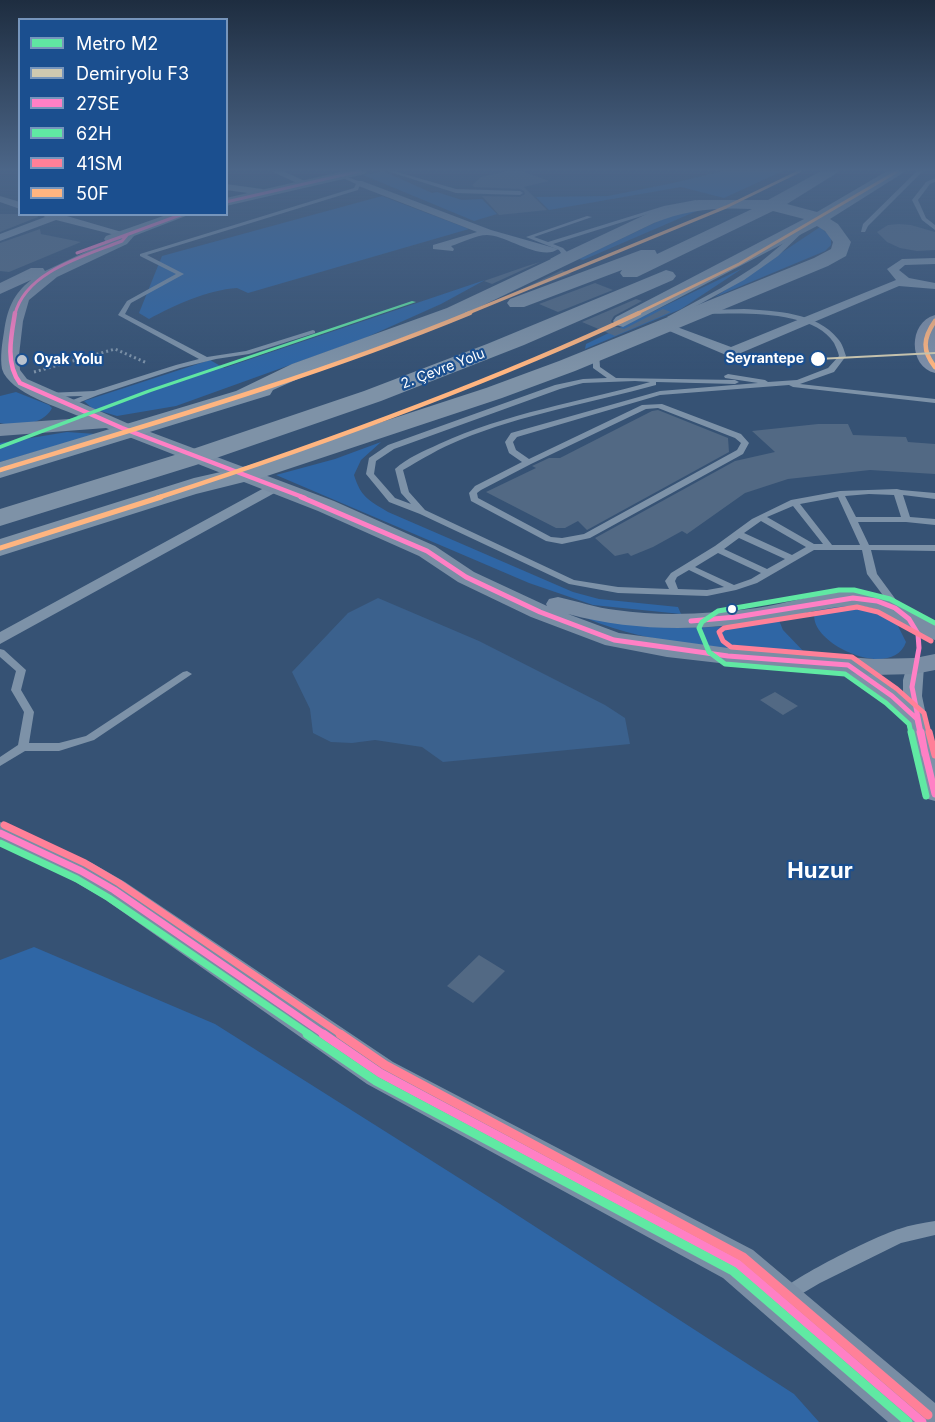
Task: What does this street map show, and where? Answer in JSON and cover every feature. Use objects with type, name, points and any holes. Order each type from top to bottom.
[{"type":"highway","points":[[406,335],[615,237]]},
{"type":"highway","points":[[0,470],[243,396],[406,335],[650,237]]},
{"type":"highway","points":[[406,335],[535,297],[689,237]]},
{"type":"highway","name":"2. Çevre Yolu","points":[[92,468],[248,418],[462,342],[614,280],[733,237]]},
{"type":"highway","name":"2. Çevre Yolu","points":[[0,518],[249,439],[422,377],[579,315],[681,270],[742,237]]},
{"type":"highway","points":[[328,438],[481,375],[598,321],[721,259],[749,237]]},
{"type":"highway","points":[[0,548],[183,489],[458,392],[573,344],[737,264],[785,237]]},
{"type":"highway","points":[[183,489],[264,469],[531,380],[821,262],[833,256],[841,248],[842,242],[839,237]]},
{"type":"main road","points":[[934,323],[925,332],[924,349],[928,360],[935,367]]},
{"type":"street","points":[[0,290],[57,262],[119,237]]},
{"type":"street","points":[[125,237],[122,241],[48,276],[22,296],[14,327],[9,362],[14,377],[28,389],[122,428],[326,506],[542,600],[615,618],[651,621],[720,620],[850,598],[870,600],[904,613],[935,633]]},
{"type":"street","points":[[449,249],[437,247],[469,237]]},
{"type":"street","points":[[505,237],[543,249],[551,246]]},
{"type":"street","points":[[909,282],[894,273],[893,269],[896,265],[912,260],[935,261]]},
{"type":"street","points":[[673,330],[731,352],[897,283],[909,282],[935,286]]},
{"type":"street","points":[[0,290],[14,291],[22,296]]},
{"type":"street","points":[[0,430],[28,430],[58,417],[68,405]]},
{"type":"street","points":[[0,436],[64,423],[100,424],[122,428]]},
{"type":"street","points":[[0,639],[275,487]]},
{"type":"street","points":[[427,551],[466,577],[540,612],[614,640],[728,656],[848,665],[925,664]]},
{"type":"street","points":[[904,613],[918,634],[925,664]]},
{"type":"street","points":[[720,620],[708,629],[716,647],[728,656]]},
{"type":"street","points":[[925,664],[912,677],[917,719],[935,794]]},
{"type":"street","points":[[848,665],[892,696],[917,719]]},
{"type":"street","points":[[0,833],[81,871],[114,890],[381,1073],[738,1264],[922,1422]]},
{"type":"lane","points":[[199,237],[142,255],[181,274],[129,302],[121,315],[205,359]]},
{"type":"lane","points":[[406,335],[444,310],[565,253],[529,237]]},
{"type":"lane","points":[[551,246],[578,237]]},
{"type":"lane","points":[[658,406],[645,407],[618,418],[528,462],[478,488],[472,497],[549,538],[562,541],[587,536],[740,452],[746,443],[738,436],[658,406],[597,368],[596,352],[695,305],[736,281],[795,237]]},
{"type":"lane","points":[[528,462],[512,451],[509,442],[514,435],[660,393],[798,382],[822,375],[838,364],[843,356],[841,345],[834,335],[813,324],[772,313],[699,312]]},
{"type":"lane","points":[[68,405],[95,393],[205,359],[247,353],[313,332]]},
{"type":"lane","points":[[423,512],[405,493],[399,469],[438,445],[474,431],[671,377],[717,375],[935,401]]},
{"type":"lane","points":[[798,382],[606,379],[558,387],[391,447],[372,460],[369,474],[392,500],[423,512],[572,582],[618,590],[707,593],[733,588],[768,573],[812,547]]},
{"type":"lane","points":[[44,395],[95,393]]},
{"type":"lane","points":[[675,593],[670,581],[674,575],[717,549],[761,517],[794,502],[840,493],[897,491],[935,496]]},
{"type":"lane","points":[[897,491],[906,519]]},
{"type":"lane","points":[[840,493],[866,549],[872,574],[904,613]]},
{"type":"lane","points":[[794,502],[830,548]]},
{"type":"lane","points":[[761,517],[812,547],[935,548]]},
{"type":"lane","points":[[853,520],[906,519],[935,522]]},
{"type":"lane","points":[[738,534],[791,558]]},
{"type":"lane","points":[[717,549],[768,573]]},
{"type":"lane","points":[[688,567],[733,588]]},
{"type":"lane","points":[[0,652],[21,670],[16,690],[29,712],[23,747]]},
{"type":"lane","points":[[0,762],[23,747],[59,747],[90,738],[187,674]]},
{"type":"lane","points":[[779,1300],[814,1278],[899,1236],[935,1228]]},
{"type":"path","points":[[14,377],[115,349],[147,363]]},
{"type":"shaded area","points":[[230,237],[440,237],[248,293],[237,288],[203,295],[149,319],[139,313],[162,256]]},
{"type":"shaded area","points":[[624,237],[636,237],[583,260],[579,259]]},
{"type":"shaded area","points":[[804,237],[831,237],[831,245],[825,251],[715,297]]},
{"type":"shaded area","points":[[743,268],[681,309],[585,349],[586,344]]},
{"type":"shaded area","points":[[485,280],[441,304],[365,338],[176,406],[117,416],[93,409],[84,401],[210,360],[224,368]]},
{"type":"shaded area","points":[[16,392],[52,408],[48,414],[36,421],[14,425],[0,423],[0,396]]},
{"type":"shaded area","points":[[67,432],[96,434],[0,462],[0,443]]},
{"type":"shaded area","points":[[381,442],[361,460],[354,475],[359,488],[366,497],[388,512],[573,592],[599,599],[678,607],[681,614],[593,605],[529,583],[276,475],[335,459]]},
{"type":"shaded area","points":[[378,598],[479,641],[605,705],[625,718],[630,744],[443,762],[422,747],[375,740],[352,743],[331,742],[313,733],[310,709],[292,672],[348,613]]},
{"type":"shaded area","points":[[858,599],[894,618],[906,642],[897,654],[883,659],[866,658],[833,643],[820,632],[815,619],[817,607]]},
{"type":"shaded area","points":[[586,618],[659,626],[706,627],[753,623],[778,618],[783,630],[807,655],[667,641],[612,628]]},
{"type":"shaded area","points":[[34,947],[215,1024],[497,1202],[794,1394],[819,1422],[0,1422],[0,960]]},
{"type":"building","points":[[16,237],[58,237],[81,242],[9,272],[0,271],[0,243]]},
{"type":"building","points":[[882,237],[935,237],[935,250],[917,251],[900,248]]},
{"type":"building","points":[[540,262],[492,284],[484,281],[527,266]]},
{"type":"building","points":[[562,270],[571,274],[514,293]]},
{"type":"building","points":[[595,283],[613,290],[558,312],[539,304]]},
{"type":"building","points":[[636,299],[642,301],[614,316],[611,321],[614,326],[624,329],[663,309],[671,312],[615,336],[582,322]]},
{"type":"building","points":[[658,410],[728,438],[729,452],[587,530],[578,521],[565,528],[556,528],[486,492],[536,468],[532,466],[549,458],[560,458]]},
{"type":"building","points":[[818,424],[848,424],[853,435],[906,437],[908,442],[935,444],[935,474],[870,470],[788,479],[745,493],[687,534],[682,531],[631,556],[628,553],[615,556],[595,538],[735,461],[775,452],[752,431]]},
{"type":"building","points":[[775,692],[798,706],[783,715],[760,700]]},
{"type":"building","points":[[479,955],[505,971],[473,1003],[447,986]]},
{"type":"metro line","name":"M2","points":[[0,447],[149,391],[414,302]]},
{"type":"rail line","name":"F3","points":[[818,359],[935,353]]},
{"type":"transit line","name":"27SE","points":[[77,253],[120,237]]},
{"type":"transit line","name":"27SE","points":[[125,237],[122,241],[53,271],[29,288],[21,298],[14,318],[10,357],[11,368],[20,383],[122,428],[326,506],[427,551],[466,577],[540,612],[614,640],[728,656],[848,665],[892,696],[917,719],[935,794]]},
{"type":"transit line","name":"50F","points":[[0,470],[243,396],[402,341],[653,237]]},
{"type":"transit line","name":"50F","points":[[0,548],[261,463],[433,401],[601,331],[712,278],[786,237]]},
{"type":"transit line","name":"50F","points":[[935,321],[925,344],[927,355],[935,367]]},
{"type":"transit line","name":"62H","points":[[926,796],[909,724],[886,703],[845,674],[725,664],[709,652],[699,628],[702,622],[718,611],[839,590],[854,590],[879,595],[935,623]]},
{"type":"transit line","name":"27SE","points":[[691,621],[736,617],[853,598],[877,601],[895,608],[909,619],[918,634],[919,648],[912,687],[925,754]]},
{"type":"transit line","name":"41SM","points":[[931,641],[878,612],[857,607],[724,628],[719,632],[723,641],[731,647],[852,657],[897,689],[924,713],[935,755]]},
{"type":"transit line","name":"41SM","points":[[4,825],[85,863],[119,883],[385,1065],[743,1257],[928,1415]]},
{"type":"transit line","name":"27SE","points":[[0,833],[81,871],[114,890],[380,1073],[738,1264],[922,1422]]},
{"type":"transit line","name":"62H","points":[[0,843],[77,879],[109,898],[376,1081],[733,1271],[908,1422]]},
{"type":"place","name":"Seyrantepe","points":[[818,359]]},
{"type":"place","name":"Oyak Yolu","points":[[22,360]]},
{"type":"district","name":"Huzur","points":[[820,871]]}]
